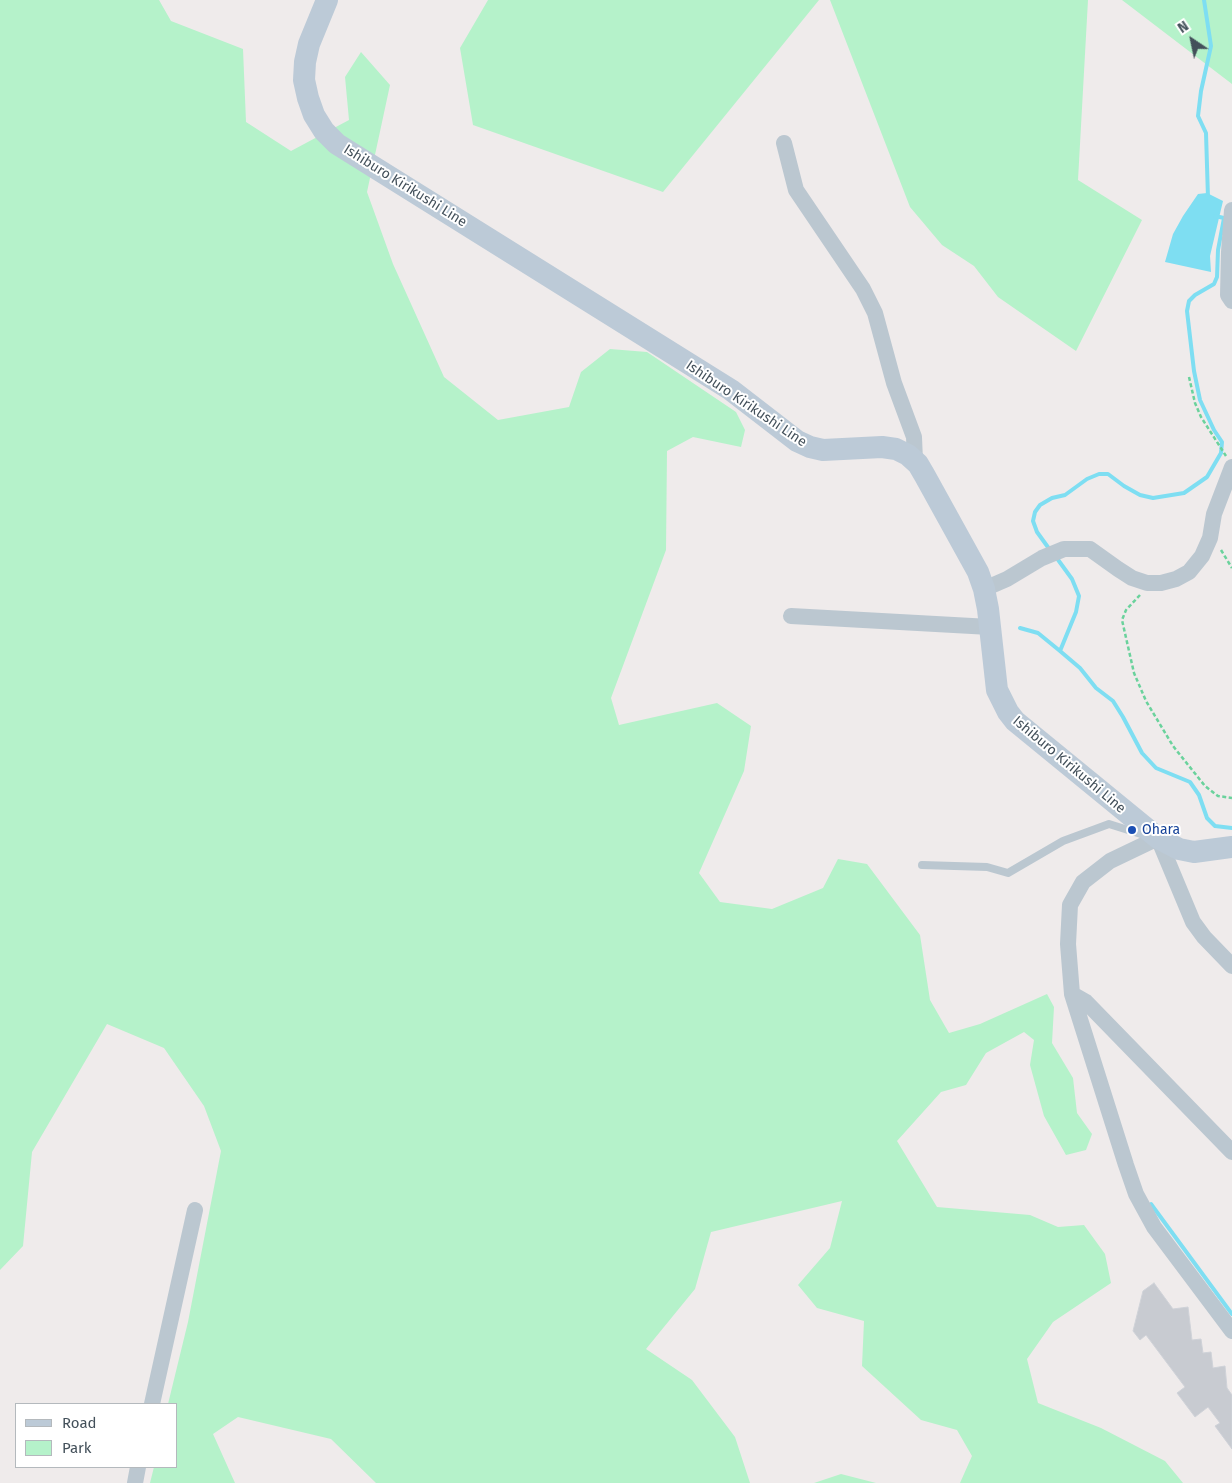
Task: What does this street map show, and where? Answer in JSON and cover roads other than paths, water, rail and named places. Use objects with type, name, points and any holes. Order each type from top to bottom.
[{"type":"main road","name":"Ishiburo Kirikushi Line","points":[[327,0],[309,44],[304,80],[314,115],[337,144],[731,390],[797,441],[823,450],[882,447],[896,449],[908,455],[915,461],[925,476],[972,560],[984,588],[997,690],[1008,712],[1015,721],[1158,838],[1179,849],[1194,852],[1232,847]]},
{"type":"street","points":[[784,143],[796,190],[863,289],[875,313],[894,383],[914,437],[915,461]]},
{"type":"street","points":[[1232,210],[1228,295],[1232,301]]},
{"type":"street","points":[[984,588],[1007,579],[1042,558],[1064,549],[1082,548],[1090,549],[1132,578],[1147,583],[1161,583],[1176,579],[1189,572],[1202,556],[1210,538],[1214,514],[1229,463]]},
{"type":"street","points":[[791,616],[990,627]]},
{"type":"street","points":[[1232,966],[1204,937],[1193,922],[1158,838],[1110,861],[1083,882],[1070,905],[1068,944],[1072,994],[1136,1194],[1154,1228],[1232,1330]]},
{"type":"street","points":[[1072,994],[1086,1002],[1232,1152]]},
{"type":"street","points":[[152,1403],[195,1210]]},
{"type":"street","points":[[135,1483],[138,1468]]},
{"type":"lane","points":[[922,866],[987,867],[1008,873],[1063,841],[1109,824],[1136,834],[1158,838]]},
{"type":"water","points":[[1207,193],[1223,201],[1210,256],[1211,272],[1165,262],[1173,234],[1183,216],[1198,194]]},
{"type":"waterway","points":[[1204,0],[1211,46],[1201,91],[1198,116],[1206,133],[1208,198]]},
{"type":"waterway","points":[[1050,550],[1037,532],[1033,521],[1035,512],[1040,505],[1052,498],[1065,495],[1087,479],[1099,474],[1108,474],[1140,495],[1153,498],[1184,493],[1207,477],[1221,453],[1222,442],[1214,430],[1200,400],[1194,371],[1187,311],[1189,301],[1195,295],[1214,284],[1217,277],[1218,250],[1224,218],[1215,216]]},
{"type":"waterway","points":[[1056,557],[1072,579],[1079,596],[1076,612],[1060,651],[1080,668],[1096,688],[1113,701],[1142,753],[1156,768],[1190,782],[1199,795],[1207,818],[1215,826],[1232,828]]},
{"type":"waterway","points":[[1020,628],[1038,633],[1060,651]]},
{"type":"waterway","points":[[1151,1204],[1232,1314]]},
{"type":"place","name":"Ohara","points":[[1132,830]]}]
